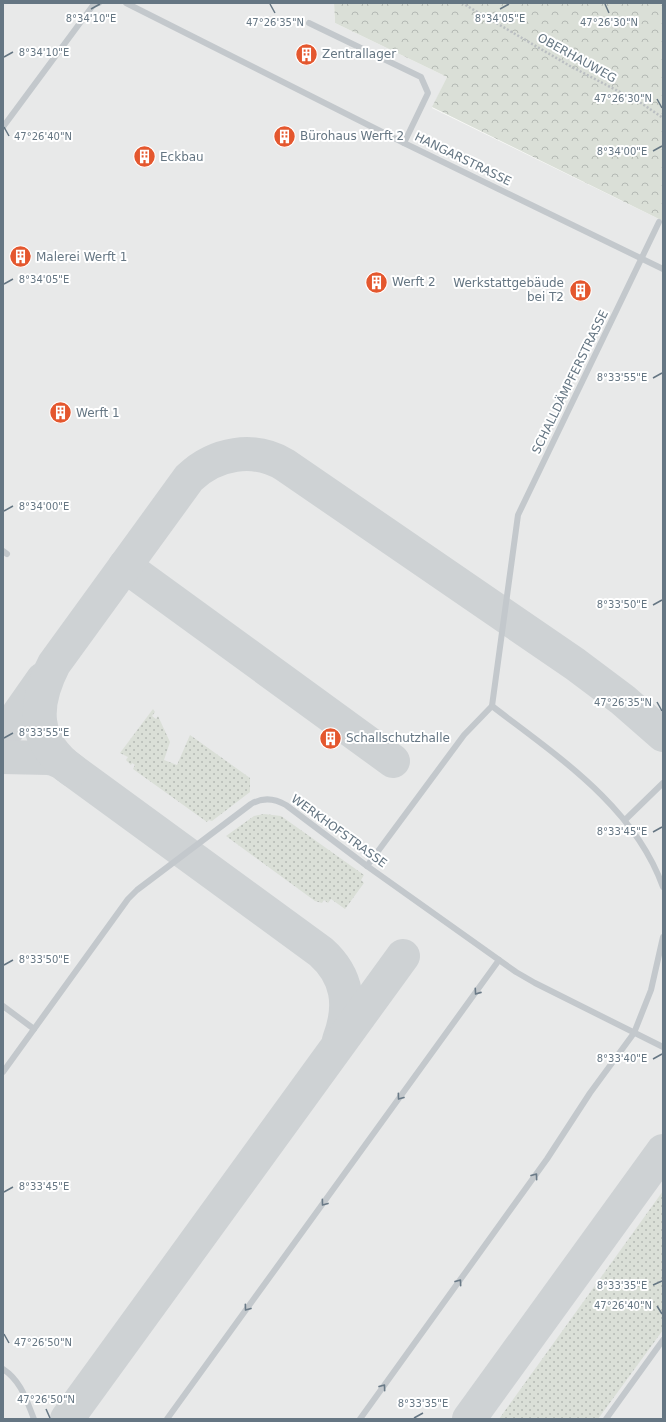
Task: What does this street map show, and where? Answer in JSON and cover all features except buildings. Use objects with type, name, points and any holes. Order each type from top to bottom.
[{"type":"lane","points":[[3,127],[94,4],[99,3]]},
{"type":"lane","name":"HANGARSTRASSE","points":[[126,3],[404,143],[663,269]]},
{"type":"lane","points":[[309,23],[421,77],[428,93],[404,143]]},
{"type":"lane","name":"SCHALLDÄMPFERSTRASSE","points":[[492,706],[518,515],[659,222]]},
{"type":"lane","points":[[367,866],[464,735],[492,706],[571,767],[612,806],[625,820],[650,857],[663,886]]},
{"type":"lane","points":[[625,820],[663,782]]},
{"type":"lane","name":"WERKHOFSTRASSE","points":[[3,1072],[128,899],[251,804],[265,799],[272,799],[286,805],[367,866],[499,960],[535,983],[663,1046]]},
{"type":"lane","points":[[360,1419],[548,1159],[590,1093],[634,1033],[651,990],[663,937]]},
{"type":"lane","points":[[167,1419],[499,960]]},
{"type":"lane","points":[[3,1006],[34,1029]]},
{"type":"lane","points":[[606,1419],[663,1340]]},
{"type":"lane","points":[[3,1369],[14,1377],[19,1384],[34,1419]]},
{"type":"path","name":"OBERHAUWEG","points":[[462,3],[570,66],[641,103],[663,118]]},
{"type":"shaded area","points":[[3,3],[334,3],[335,23],[447,77],[432,108],[663,221],[663,1419],[3,1419]]},
{"type":"green space","points":[[334,3],[663,3],[663,221],[432,107],[447,77],[335,23]]},
{"type":"green space","points":[[153,709],[155,712],[152,716],[156,719],[158,716],[170,742],[164,760],[177,765],[190,735],[250,778],[250,792],[212,821],[209,820],[207,822],[133,769],[135,765],[132,763],[131,765],[126,760],[128,757],[120,753]]},
{"type":"green space","points":[[264,814],[281,816],[364,875],[361,880],[364,883],[345,909],[331,899],[328,903],[324,900],[322,903],[315,901],[226,836],[254,816]]},
{"type":"green space","points":[[663,1191],[663,1330],[598,1419],[499,1419]]},
{"type":"taxiway","points":[[72,770],[59,759],[49,747],[43,735],[40,722],[42,694],[54,664],[189,478],[199,469],[223,458],[248,454],[273,459],[285,465],[575,664],[623,700],[663,735]]},
{"type":"taxiway","points":[[125,566],[393,761]]},
{"type":"taxiway","points":[[3,736],[43,679]]},
{"type":"taxiway","points":[[3,757],[49,758],[61,762],[321,952],[337,971],[345,992],[345,1015],[339,1040]]},
{"type":"taxiway","points":[[67,1419],[403,956]]},
{"type":"taxiway","points":[[469,1419],[663,1151]]},
{"type":"place","name":"Zentrallager","points":[[307,54]]},
{"type":"place","name":"Bürohaus Werft 2","points":[[284,136]]},
{"type":"place","name":"Eckbau","points":[[144,157]]},
{"type":"place","name":"Malerei Werft 1","points":[[21,257]]},
{"type":"place","name":"Werft 2","points":[[377,282]]},
{"type":"place","name":"Werkstattgebäude bei T2","points":[[580,290]]},
{"type":"place","name":"Werft 1","points":[[60,413]]},
{"type":"place","name":"Schallschutzhalle","points":[[331,738]]}]
